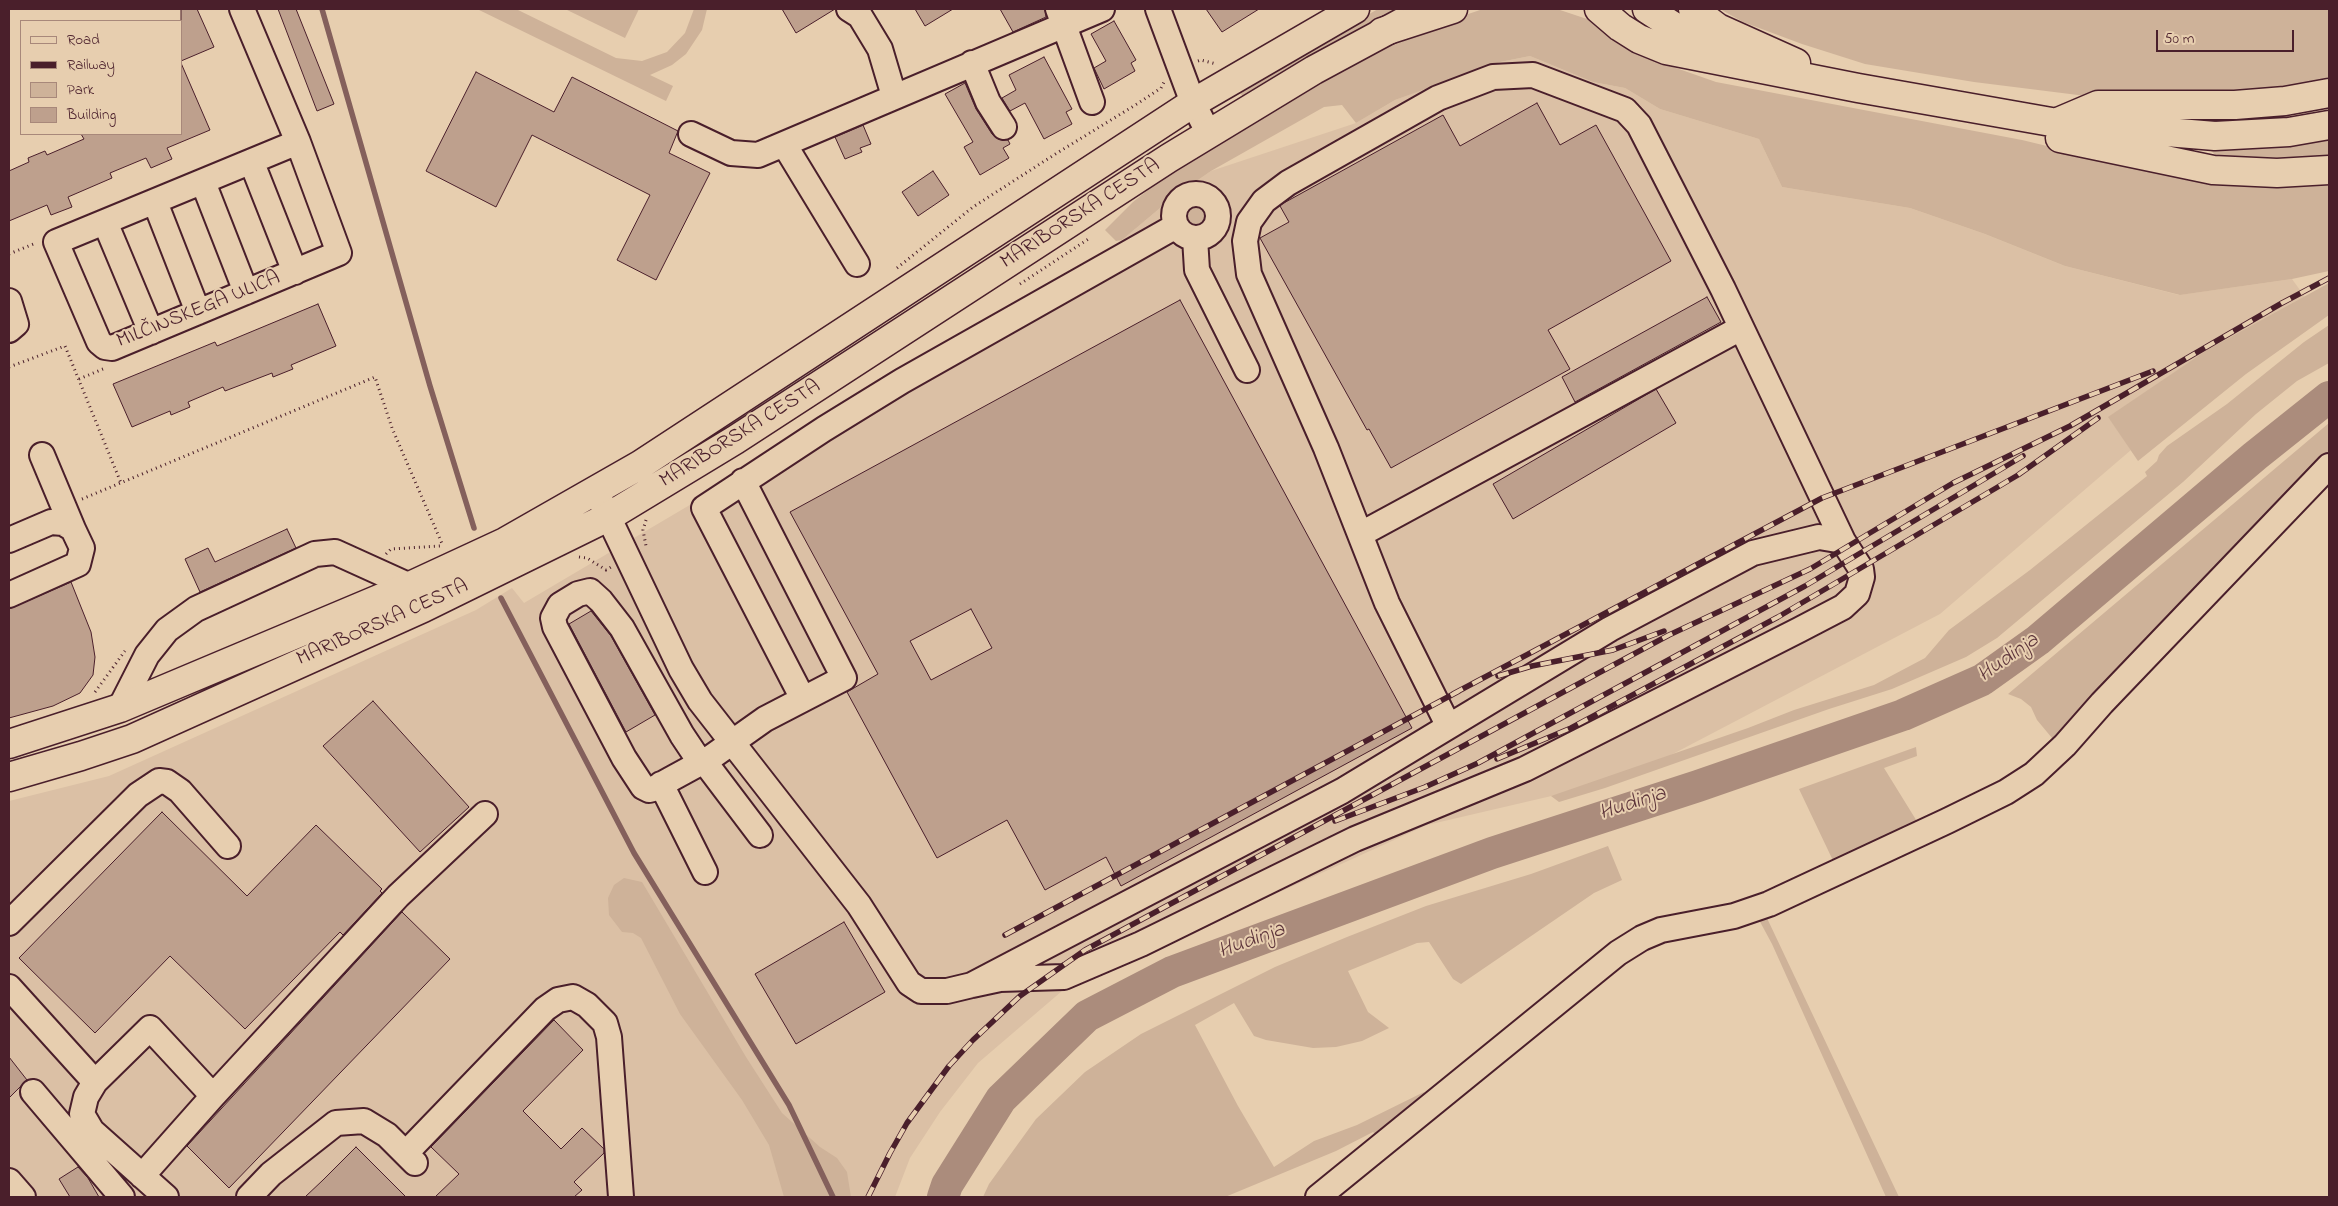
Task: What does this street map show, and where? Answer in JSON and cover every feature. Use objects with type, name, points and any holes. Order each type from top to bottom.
[{"type":"main road","name":"MARIBORSKA CESTA","points":[[9,744],[120,708],[410,586],[505,542],[596,491],[1194,103],[1355,9]]},
{"type":"main road","name":"MARIBORSKA CESTA","points":[[9,777],[132,738],[423,608],[608,517],[734,440],[1209,134],[1314,70],[1382,32],[1429,9]]},
{"type":"main road","points":[[1382,32],[1453,9]]},
{"type":"main road","points":[[1578,9],[1620,27]]},
{"type":"main road","points":[[1599,9],[1620,27],[1639,39],[1666,50],[1858,88],[2057,123],[2215,136],[2289,132],[2329,125]]},
{"type":"main road","points":[[1647,9],[1730,63]]},
{"type":"main road","points":[[1693,9],[1718,28],[1760,49],[1858,88]]},
{"type":"main road","points":[[2057,123],[2098,105],[2235,106],[2285,101],[2329,93]]},
{"type":"main road","points":[[2022,117],[2050,136],[2214,170],[2277,173],[2329,170]]},
{"type":"street","name":"MILČINSKEGA ULICA","points":[[56,242],[99,342],[104,347],[112,348],[339,253],[298,142],[242,9]]},
{"type":"street","points":[[849,9],[860,16],[880,49],[894,96]]},
{"type":"street","points":[[691,134],[731,153],[758,155],[972,63],[1062,17],[1102,9]]},
{"type":"street","points":[[1158,9],[1194,103],[1209,134]]},
{"type":"street","points":[[1062,17],[1092,102]]},
{"type":"street","points":[[972,63],[988,102],[1004,127]]},
{"type":"street","points":[[596,491],[681,669],[700,701],[859,905],[909,983],[921,991],[947,991],[1000,979],[1064,977],[1150,939],[1355,840],[1525,769],[1613,726],[1843,607],[1857,594],[1862,577],[1861,569],[1843,540],[1741,328],[1639,126],[1625,110],[1533,75],[1493,77],[1438,98],[1280,189],[1264,201],[1249,222],[1244,241],[1249,274],[1326,448],[1387,603],[1448,725]]},
{"type":"street","points":[[56,242],[252,163],[298,142]]},
{"type":"street","points":[[784,144],[857,264]]},
{"type":"street","points":[[252,163],[295,272]]},
{"type":"street","points":[[203,182],[246,292]]},
{"type":"street","points":[[155,202],[198,312]]},
{"type":"street","points":[[105,222],[151,332]]},
{"type":"street","points":[[803,699],[704,508],[824,429],[964,344],[1186,232],[1196,270],[1247,370]]},
{"type":"street","points":[[9,301],[16,324],[9,330]]},
{"type":"street","points":[[1361,534],[1741,328]]},
{"type":"street","points":[[9,595],[78,564],[82,548],[42,455]]},
{"type":"street","points":[[1318,1197],[1618,953],[1642,938],[1661,930],[1734,916],[1769,904],[1956,817],[2006,792],[2034,774],[2065,745],[2102,703],[2329,466]]},
{"type":"street","points":[[743,481],[844,678],[766,719],[704,761],[649,790],[643,788],[624,758],[555,627],[553,618],[560,605],[569,598],[590,591],[601,601],[622,628],[682,735],[696,756],[704,761],[760,836]]},
{"type":"street","points":[[9,540],[51,522],[63,523],[73,529]]},
{"type":"street","points":[[972,985],[1130,900],[1342,791],[1448,725],[1610,629],[1753,553],[1819,536],[1843,540]]},
{"type":"street","points":[[120,708],[147,655],[167,630],[196,609],[315,554],[335,552],[410,586]]},
{"type":"street","points":[[9,924],[138,796],[159,780],[168,782],[180,791],[228,846]]},
{"type":"street","points":[[657,787],[705,872]]},
{"type":"street","points":[[142,1176],[213,1096],[398,896],[485,814]]},
{"type":"street","points":[[9,987],[94,1082]]},
{"type":"street","points":[[249,1197],[271,1174],[336,1123],[364,1121],[387,1135],[411,1158],[545,1009],[558,1000],[573,997],[587,1005],[605,1023],[610,1037],[621,1197]]},
{"type":"street","points":[[166,1197],[92,1131],[82,1114],[86,1097],[94,1082],[150,1028],[213,1096]]},
{"type":"street","points":[[33,1092],[122,1197]]},
{"type":"street","points":[[9,1181],[23,1197]]},
{"type":"path","points":[[1201,60],[1223,66]]},
{"type":"path","points":[[890,273],[974,207],[1161,88],[1167,76]]},
{"type":"path","points":[[9,254],[34,243],[56,242]]},
{"type":"path","points":[[9,367],[65,346],[121,483]]},
{"type":"path","points":[[64,506],[375,377],[392,428],[444,546]]},
{"type":"path","points":[[373,569],[391,549],[444,546],[452,543]]},
{"type":"path","points":[[90,698],[102,684],[122,652],[130,648],[147,655]]},
{"type":"shaded area","points":[[1530,56],[1593,82],[1625,88],[1660,109],[1759,139],[1782,187],[1910,208],[1985,234],[2065,266],[2179,295],[2292,279],[2305,297],[2189,363],[2109,417],[2131,450],[1940,614],[1669,756],[1560,794],[1427,825],[1062,991],[978,1063],[940,1112],[910,1158],[895,1197],[9,1197],[9,801],[109,776],[476,610],[512,588],[524,603],[1126,247],[1122,240],[1172,198],[1211,171],[1356,123],[1395,100],[1442,82],[1500,62]]},
{"type":"green space","points":[[477,9],[516,9],[616,58],[642,61],[667,52],[685,33],[694,9],[707,9],[702,30],[686,54],[672,65],[650,75],[673,86],[666,101]]},
{"type":"green space","points":[[565,9],[639,9],[625,38]]},
{"type":"green space","points":[[1378,9],[1399,9],[1244,98],[1237,89]]},
{"type":"green space","points":[[1483,9],[1557,9],[1596,22],[1659,62],[1716,82],[2022,140],[2134,167],[2329,179],[2329,271],[2292,279],[2180,295],[2065,266],[1985,234],[1910,208],[1782,187],[1759,139],[1660,109],[1625,88],[1593,82],[1530,56],[1500,62],[1395,100],[1356,123],[1342,105],[1324,107],[1211,171],[1172,198],[1122,240],[1116,241],[1105,230],[1133,202],[1177,167],[1324,77],[1412,33]]},
{"type":"green space","points":[[1720,9],[2329,9],[2329,79],[2284,88],[2236,93],[2094,97],[1974,82],[1865,64],[1802,44],[1743,22]]},
{"type":"green space","points":[[2329,135],[2329,158],[2276,162],[2220,159],[2211,151],[2216,148]]},
{"type":"green space","points":[[1195,204],[1204,208],[1208,217],[1204,226],[1195,230],[1186,226],[1182,217],[1186,208]]},
{"type":"green space","points":[[2329,283],[2329,315],[2246,374],[2138,461],[2108,417],[2207,350]]},
{"type":"green space","points":[[2329,325],[2329,363],[2297,381],[2256,414],[2183,482],[1997,638],[1966,657],[1892,689],[1829,709],[1605,788],[1559,802],[1551,796],[1748,728],[1794,710],[1874,685],[1925,658],[1949,630],[2030,570],[2147,476],[2145,472],[2157,461],[2159,455],[2167,446],[2227,404],[2304,342]]},
{"type":"green space","points":[[2329,423],[2329,459],[2057,744],[2037,720],[2031,707],[2021,699],[2008,694]]},
{"type":"green space","points":[[1916,747],[1917,756],[1884,768],[1918,823],[1837,869],[1799,789]]},
{"type":"green space","points":[[1608,846],[1622,880],[1594,893],[1461,984],[1453,979],[1429,942],[1417,943],[1348,971],[1368,1012],[1389,1028],[1362,1041],[1336,1047],[1313,1048],[1266,1040],[1254,1036],[1234,1003],[1195,1025],[1238,1106],[1274,1167],[1314,1141],[1357,1125],[1424,1092],[1429,1101],[1381,1139],[1373,1132],[1336,1151],[1225,1197],[983,1197],[989,1184],[1036,1119],[1085,1072],[1141,1034],[1275,967],[1347,937],[1426,906],[1531,874]]},
{"type":"green space","points":[[624,878],[642,882],[746,1057],[782,1113],[820,1147],[837,1158],[847,1172],[851,1197],[784,1197],[769,1145],[742,1100],[680,1014],[641,938],[633,933],[622,932],[609,915],[608,898],[614,885]]},
{"type":"green space","points":[[1766,916],[1899,1197],[1886,1197],[1772,944],[1758,918]]},
{"type":"building","points":[[181,9],[197,9],[214,47],[182,61]]},
{"type":"building","points":[[278,9],[296,9],[334,104],[317,111]]},
{"type":"building","points":[[782,9],[835,9],[796,33]]},
{"type":"building","points":[[915,9],[953,9],[925,26]]},
{"type":"building","points":[[1000,9],[1045,9],[1046,17],[1013,32]]},
{"type":"building","points":[[1206,9],[1259,9],[1222,32]]},
{"type":"building","points":[[1114,21],[1136,60],[1131,63],[1135,71],[1104,89],[1094,68],[1106,61],[1091,34]]},
{"type":"building","points":[[1044,57],[1072,109],[1066,112],[1072,124],[1044,139],[1025,103],[1010,111],[1002,98],[1016,90],[1009,75]]},
{"type":"building","points":[[182,65],[210,130],[167,148],[172,159],[151,168],[146,158],[110,173],[112,178],[68,197],[72,207],[51,215],[47,205],[9,221],[9,171],[29,162],[28,158],[45,151],[47,155],[84,139],[82,135],[182,135]]},
{"type":"building","points":[[476,72],[554,112],[572,77],[678,131],[669,153],[710,173],[656,280],[617,260],[650,195],[532,135],[496,207],[426,171]]},
{"type":"building","points":[[965,83],[976,109],[992,134],[998,139],[1008,140],[1010,144],[1003,148],[1009,158],[980,175],[964,147],[973,142],[945,94]]},
{"type":"building","points":[[1537,103],[1560,145],[1596,125],[1671,261],[1548,330],[1570,369],[1391,468],[1369,429],[1367,430],[1260,238],[1289,222],[1280,206],[1282,204],[1443,115],[1460,146]]},
{"type":"building","points":[[863,125],[871,144],[860,148],[862,152],[845,159],[835,137]]},
{"type":"building","points":[[933,171],[949,195],[918,216],[902,192]]},
{"type":"building","points":[[1707,297],[1721,322],[1575,402],[1562,377]]},
{"type":"building","points":[[1180,300],[1412,728],[1121,886],[1106,857],[1045,890],[1007,820],[937,858],[847,692],[878,674],[790,512]],"holes":[[[971,609],[992,648],[931,680],[910,641]]]},
{"type":"building","points":[[318,304],[336,346],[291,365],[293,369],[273,377],[272,373],[225,391],[223,387],[188,402],[190,407],[171,415],[170,411],[132,427],[113,384],[215,342],[217,346]]},
{"type":"building","points":[[1656,389],[1676,423],[1513,519],[1493,484]]},
{"type":"building","points":[[287,529],[296,548],[200,592],[185,559],[208,548],[215,562]]},
{"type":"building","points":[[71,582],[91,632],[95,657],[93,675],[80,693],[53,706],[9,718],[9,609]]},
{"type":"building","points":[[591,611],[611,636],[655,715],[626,732],[569,624]]},
{"type":"building","points":[[373,701],[469,807],[420,852],[323,746]]},
{"type":"building","points":[[162,812],[247,896],[316,825],[382,889],[380,891],[382,893],[343,935],[340,932],[245,1029],[170,956],[95,1033],[19,958]]},
{"type":"building","points":[[402,912],[450,959],[229,1188],[187,1146]]},
{"type":"building","points":[[844,922],[885,992],[796,1044],[755,974]]},
{"type":"building","points":[[554,1020],[583,1050],[523,1111],[561,1149],[582,1128],[604,1149],[604,1153],[574,1182],[582,1190],[574,1197],[435,1197],[459,1174],[431,1147]]},
{"type":"building","points":[[9,1057],[27,1080],[9,1098]]},
{"type":"building","points":[[356,1147],[406,1197],[305,1197],[323,1180]]},
{"type":"building","points":[[78,1167],[88,1178],[99,1197],[70,1197],[59,1179]]},
{"type":"waterway","points":[[322,9],[430,386],[474,528]]},
{"type":"waterway","name":"Hudinja","points":[[943,1197],[947,1185],[1001,1099],[1087,1016],[1172,972],[1492,853],[1698,786],[1903,715],[1982,680],[2038,640],[2255,456],[2329,397]]},
{"type":"waterway","points":[[501,598],[634,853],[789,1105],[833,1197]]},
{"type":"railway","points":[[868,1197],[907,1123],[949,1066],[973,1040],[1020,996],[1085,950],[1669,635],[1810,569],[1953,483],[2070,426],[2282,303],[2329,278]]},
{"type":"railway","points":[[1453,694],[1822,498],[2153,371]]},
{"type":"railway","points":[[1497,759],[1571,728],[1778,617],[2018,475],[2098,418]]},
{"type":"railway","points":[[1335,821],[1425,787],[1478,763],[1805,586],[2023,456]]},
{"type":"railway","points":[[1498,676],[1532,666],[1613,650],[1664,631]]},
{"type":"railway","points":[[1005,935],[1459,691]]}]
